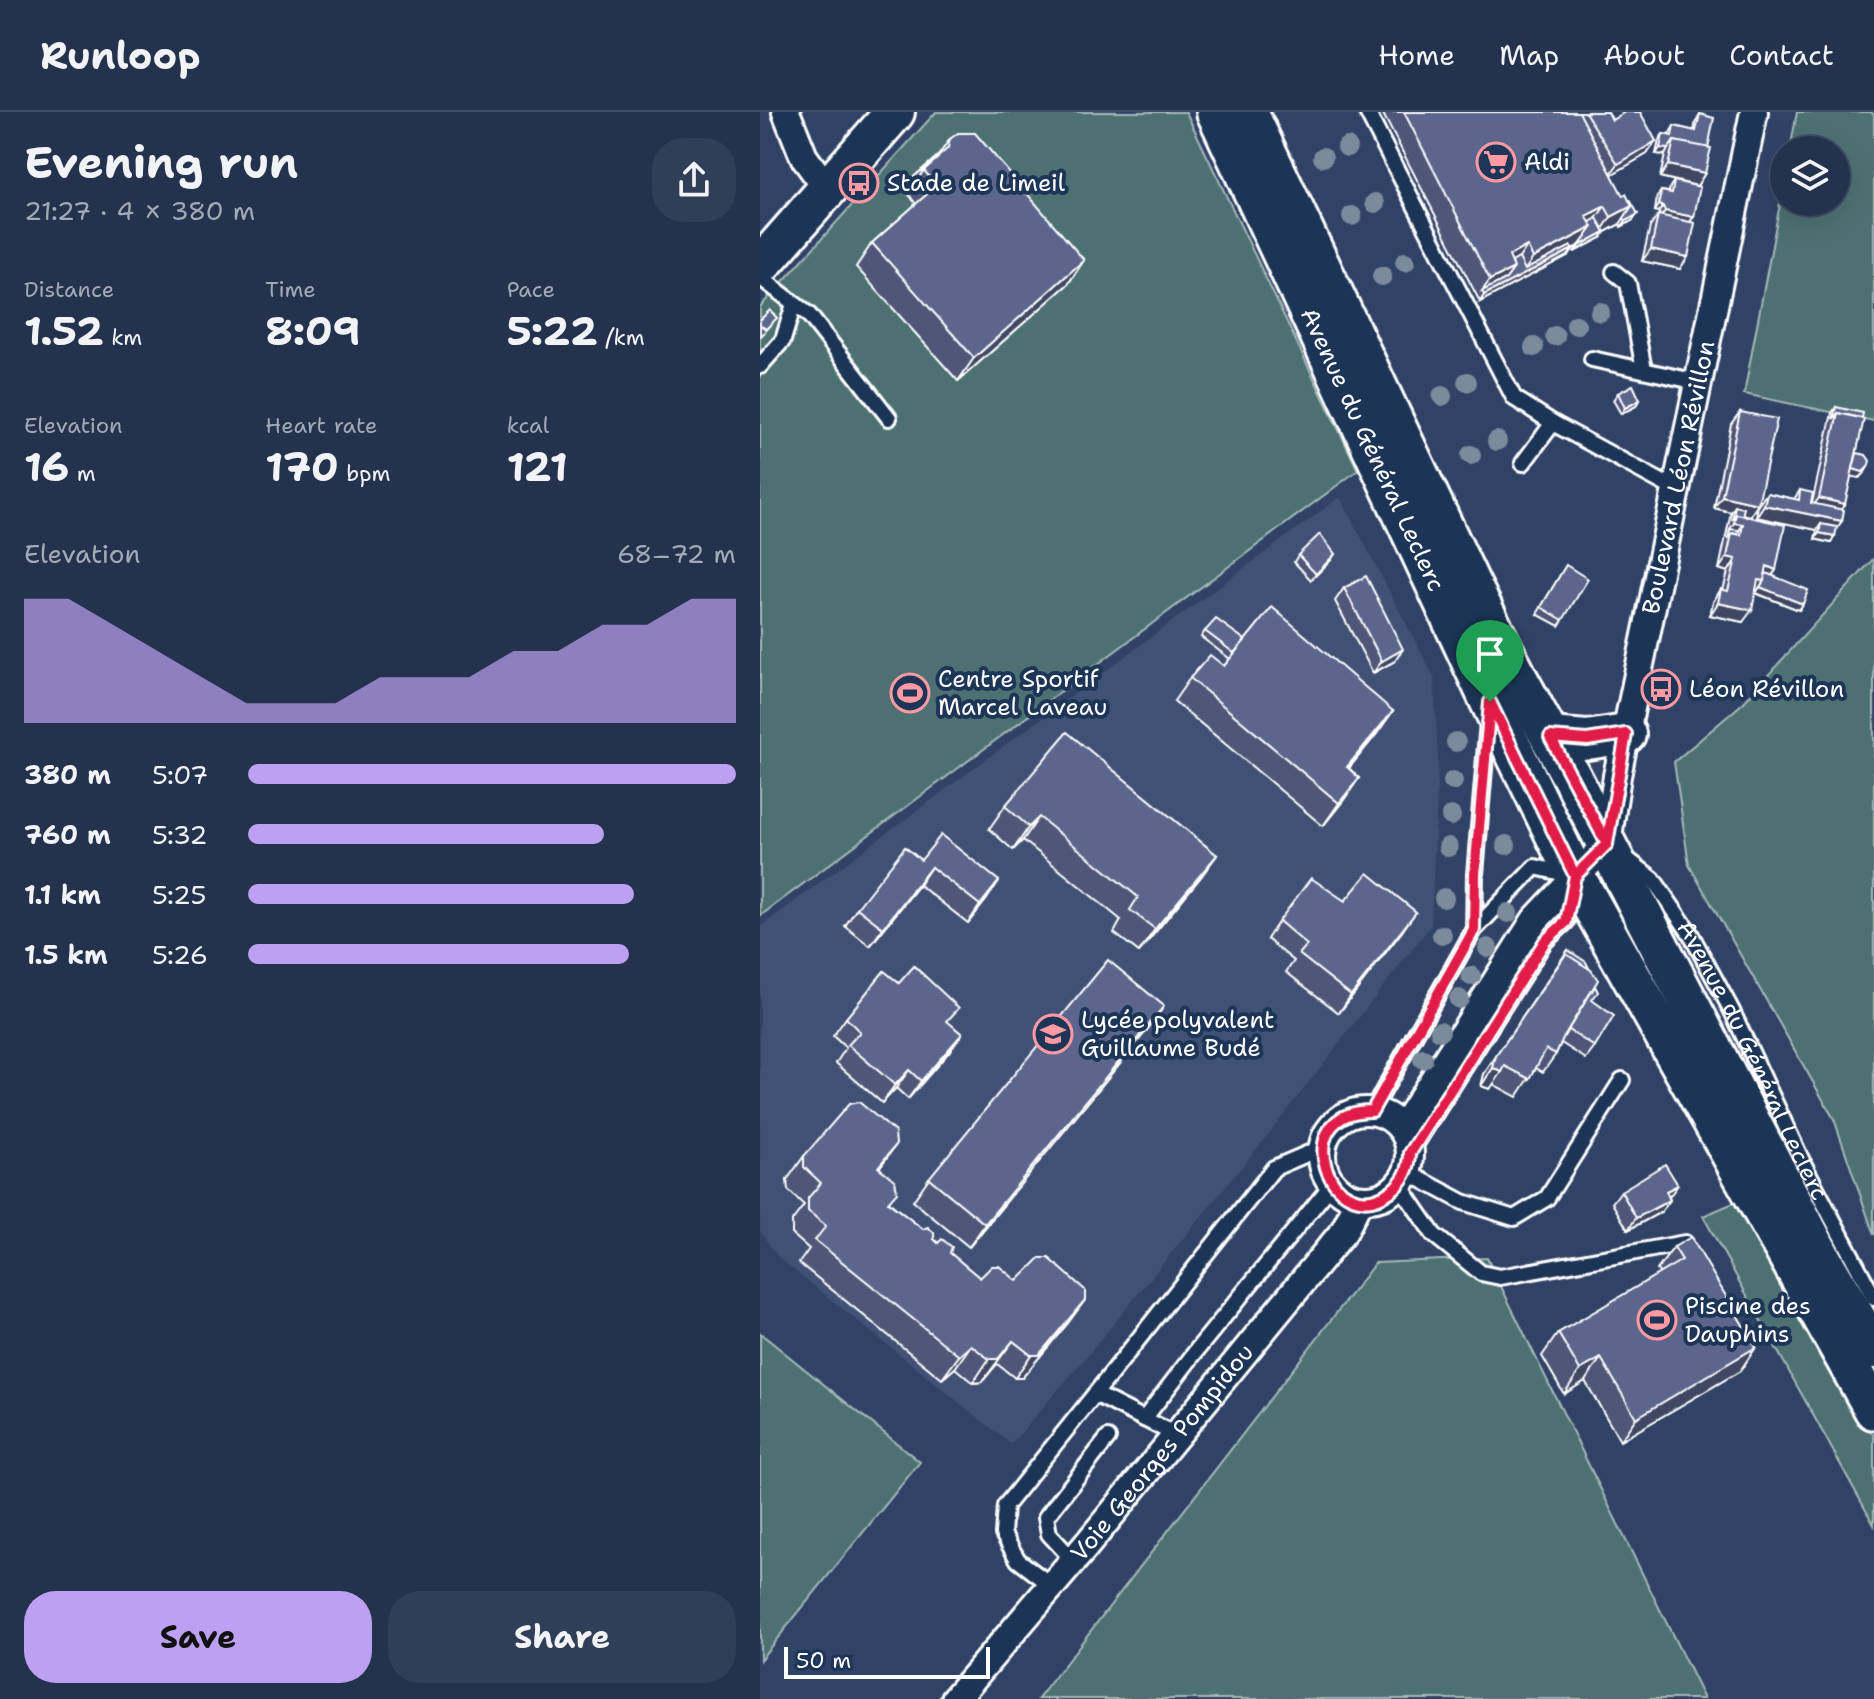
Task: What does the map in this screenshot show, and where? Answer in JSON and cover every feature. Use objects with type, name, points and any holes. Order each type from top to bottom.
[{"type":"main road","points":[[760,266],[826,187],[895,112]]},
{"type":"main road","name":"Avenue du Général Leclerc","points":[[1216,112],[1490,702],[1575,876],[1874,1410]]},
{"type":"main road","name":"Avenue du Général Leclerc","points":[[1248,112],[1472,587],[1607,844]]},
{"type":"main road","points":[[1550,737],[1587,740],[1626,734]]},
{"type":"main road","points":[[1607,844],[1823,1261],[1874,1349]]},
{"type":"street","points":[[786,112],[804,157],[826,187]]},
{"type":"street","name":"Boulevard Léon Révillon","points":[[1607,844],[1626,734],[1754,112]]},
{"type":"street","points":[[1404,1160],[1387,1117],[1372,1111],[1348,1115],[1336,1123],[1327,1134],[1323,1147],[1323,1165],[1343,1193],[1360,1199],[1374,1199],[1388,1193],[1535,920],[1607,844]]},
{"type":"street","name":"Voie Georges Pompidou","points":[[955,1699],[1344,1231],[1360,1199]]},
{"type":"lane","points":[[1367,112],[1514,398],[1553,423],[1676,490]]},
{"type":"lane","points":[[1614,272],[1628,283],[1644,370]]},
{"type":"lane","points":[[760,277],[809,315],[889,418]]},
{"type":"lane","points":[[760,366],[783,340],[794,304]]},
{"type":"lane","points":[[1592,359],[1698,382]]},
{"type":"lane","points":[[1523,463],[1553,423]]},
{"type":"lane","points":[[1474,930],[1475,874],[1490,702]]},
{"type":"lane","name":"Avenue du Général Leclerc","points":[[1607,844],[1653,879],[1690,933],[1732,1011],[1803,1163],[1874,1298]]},
{"type":"lane","points":[[1372,1111],[1474,930],[1535,867],[1575,876],[1566,922],[1545,941],[1404,1160]]},
{"type":"lane","points":[[1566,922],[1604,927]]},
{"type":"lane","points":[[1404,1160],[1463,1202],[1514,1218],[1547,1198],[1622,1080]]},
{"type":"lane","points":[[1052,1586],[1018,1560],[1003,1534],[1005,1506],[1274,1168],[1323,1147]]},
{"type":"lane","points":[[1404,1160],[1434,1235],[1481,1273],[1500,1277],[1685,1243]]},
{"type":"lane","points":[[1144,1419],[1333,1183]]},
{"type":"lane","points":[[1095,1394],[1176,1435]]},
{"type":"lane","points":[[1073,1560],[1049,1534],[1046,1517],[1108,1438]]},
{"type":"shaded area","name":"Lycée polyvalent Guillaume Budé","points":[[1340,497],[1434,677],[1438,764],[1431,925],[1263,1141],[1011,1444],[778,1257],[760,1231],[760,927]]},
{"type":"green space","name":"Centre Sportif Marcel Laveau","points":[[936,112],[1186,112],[1358,470],[760,916],[760,307]]},
{"type":"green space","points":[[1797,112],[1871,112],[1874,115],[1874,421],[1744,394],[1778,216],[1850,216],[1850,136],[1793,136]]},
{"type":"green space","points":[[1874,558],[1874,1235],[1834,1119],[1689,865],[1674,762],[1743,703]]},
{"type":"green space","points":[[1738,1201],[1874,1436],[1874,1525],[1703,1216]]},
{"type":"green space","points":[[1487,1258],[1704,1699],[1038,1699],[1375,1263]]},
{"type":"green space","points":[[760,1333],[920,1462],[760,1660]]},
{"type":"building","name":"Aldi","points":[[1404,112],[1579,112],[1623,196],[1626,194],[1632,206],[1611,217],[1605,206],[1586,216],[1593,227],[1533,258],[1527,246],[1509,256],[1514,268],[1490,280]]},
{"type":"building","points":[[1585,112],[1608,112],[1612,120],[1625,112],[1640,112],[1656,141],[1618,164]]},
{"type":"building","points":[[1700,114],[1714,118],[1708,148],[1674,141],[1668,149],[1660,148],[1663,134],[1672,136],[1674,126],[1696,131]]},
{"type":"building","points":[[958,133],[975,133],[1084,260],[974,358],[872,243],[936,186],[924,170],[948,148],[950,139]]},
{"type":"building","points":[[1674,141],[1711,148],[1705,173],[1668,165]]},
{"type":"building","points":[[938,156],[924,170],[913,187],[908,182]]},
{"type":"building","points":[[1674,181],[1700,187],[1694,217],[1665,211],[1659,205],[1661,191],[1672,193]]},
{"type":"building","points":[[1629,200],[1638,214],[1626,221],[1624,218],[1632,206]]},
{"type":"building","points":[[1658,215],[1695,223],[1688,257],[1651,249]]},
{"type":"building","points":[[1597,218],[1605,232],[1579,246],[1593,227],[1590,222]]},
{"type":"building","points":[[1571,246],[1573,249],[1484,295],[1482,291],[1506,279],[1514,268],[1512,262],[1519,258],[1525,270]]},
{"type":"building","points":[[770,310],[777,318],[766,329],[760,325],[760,320]]},
{"type":"building","points":[[1633,385],[1640,400],[1625,408],[1618,393]]},
{"type":"building","points":[[1836,407],[1863,413],[1862,418],[1838,413],[1833,419]]},
{"type":"building","points":[[1740,412],[1777,419],[1758,504],[1722,496]]},
{"type":"building","points":[[1838,413],[1864,419],[1845,504],[1819,498]]},
{"type":"building","points":[[1857,453],[1866,455],[1870,461],[1863,472],[1853,469]]},
{"type":"building","points":[[1800,490],[1813,493],[1811,503],[1844,510],[1842,521],[1764,505],[1767,493],[1799,500]]},
{"type":"building","points":[[1735,506],[1744,508],[1742,516],[1736,514],[1732,520]]},
{"type":"building","points":[[1736,514],[1785,525],[1776,570],[1767,566],[1764,581],[1758,580],[1752,610],[1718,603],[1721,589],[1728,591],[1736,559],[1727,557],[1732,533],[1741,535],[1743,524],[1734,523]]},
{"type":"building","points":[[1821,524],[1837,527],[1835,536],[1819,533]]},
{"type":"building","points":[[1730,529],[1739,530],[1738,534],[1732,533],[1728,539]]},
{"type":"building","points":[[1320,534],[1335,554],[1316,574],[1298,555]]},
{"type":"building","points":[[1566,565],[1588,579],[1563,620],[1541,607]]},
{"type":"building","points":[[1766,573],[1808,590],[1803,604],[1760,587]]},
{"type":"building","points":[[1366,576],[1403,649],[1382,661],[1344,588]]},
{"type":"building","points":[[1272,607],[1393,711],[1347,767],[1359,778],[1339,803],[1190,678],[1210,655],[1224,666]]},
{"type":"building","points":[[1216,619],[1245,640],[1234,653],[1205,631]]},
{"type":"building","points":[[1067,732],[1217,855],[1155,929],[1130,910],[1138,897],[1039,817],[1029,827],[1005,806]]},
{"type":"building","points":[[941,835],[999,881],[980,905],[931,867],[883,928],[857,908],[905,847],[921,860]]},
{"type":"building","points":[[1368,873],[1416,912],[1351,995],[1299,954],[1307,945],[1279,921],[1311,878],[1345,901]]},
{"type":"building","points":[[1568,950],[1586,962],[1590,970],[1566,954],[1558,965]]},
{"type":"building","points":[[1566,954],[1591,970],[1598,980],[1556,1054],[1546,1049],[1530,1079],[1505,1066],[1502,1072],[1493,1068],[1496,1056]]},
{"type":"building","points":[[1108,960],[1164,1006],[985,1224],[929,1178]]},
{"type":"building","points":[[914,966],[959,1008],[947,1021],[962,1034],[921,1081],[909,1070],[895,1085],[848,1045],[860,1032],[846,1018],[884,971],[899,983]]},
{"type":"building","points":[[1595,986],[1598,992],[1592,1000],[1614,1016],[1595,1047],[1568,1030]]},
{"type":"building","points":[[859,1102],[895,1132],[896,1145],[878,1167],[895,1180],[897,1192],[888,1202],[923,1229],[928,1227],[938,1243],[942,1239],[952,1247],[950,1253],[980,1278],[992,1266],[999,1266],[1017,1281],[1040,1258],[1049,1258],[1085,1290],[1085,1300],[1039,1355],[1031,1355],[1013,1341],[998,1359],[989,1359],[971,1345],[959,1356],[815,1240],[826,1226],[808,1211],[808,1198],[821,1183],[804,1167],[804,1156],[849,1104]]},
{"type":"building","points":[[1665,1164],[1678,1185],[1666,1191],[1670,1200],[1636,1218],[1621,1191]]},
{"type":"building","name":"Piscine des Dauphins","points":[[1691,1237],[1756,1347],[1636,1418],[1601,1358],[1580,1370],[1558,1333],[1682,1260],[1674,1247]]},
{"type":"place","name":"Aldi","points":[[1496,162]]},
{"type":"place","name":"Stade de Limeil","points":[[859,183]]},
{"type":"place","name":"Léon Révillon","points":[[1661,689]]},
{"type":"place","name":"Centre Sportif Marcel Laveau","points":[[910,693]]},
{"type":"place","name":"Lycée polyvalent Guillaume Budé","points":[[1053,1034]]},
{"type":"place","name":"Piscine des Dauphins","points":[[1657,1320]]},
{"type":"route","points":[[1490,702],[1475,874],[1474,930],[1372,1111],[1348,1115],[1336,1123],[1327,1134],[1323,1147],[1323,1165],[1330,1181],[1343,1193],[1360,1199],[1374,1199],[1399,1184],[1407,1172],[1410,1153],[1545,941],[1566,922],[1575,876],[1607,844],[1626,734],[1587,740],[1550,737],[1607,844],[1575,876],[1490,702]]}]
